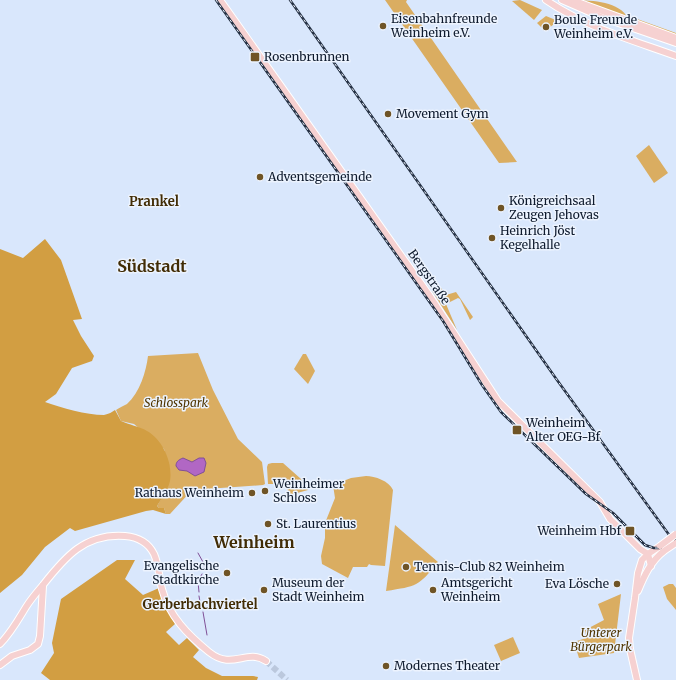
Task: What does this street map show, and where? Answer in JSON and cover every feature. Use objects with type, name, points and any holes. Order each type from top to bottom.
[{"type":"main road","name":"Bergstraße","points":[[220,0],[432,299],[494,396],[511,415],[598,500],[610,519],[646,557]]},
{"type":"main road","points":[[546,0],[564,11],[598,27],[676,56]]},
{"type":"main road","points":[[562,0],[607,19],[676,43]]},
{"type":"main road","points":[[572,0],[676,38]]},
{"type":"main road","points":[[637,680],[629,638],[635,598],[639,583],[662,550],[676,534]]},
{"type":"main road","points":[[0,644],[64,558],[89,542],[100,538],[126,536],[137,538],[145,542],[152,549],[156,559],[163,592],[174,615],[184,629],[210,652],[225,660],[233,661],[252,657],[260,658],[266,661]]},
{"type":"main road","points":[[639,583],[638,572],[646,557],[676,543]]},
{"type":"main road","points":[[646,557],[650,566]]},
{"type":"main road","points":[[0,665],[12,656],[30,650],[38,644],[40,636],[42,586]]},
{"type":"main road","points":[[33,598],[42,600]]},
{"type":"green space","points":[[385,0],[407,0],[406,2],[517,162],[499,163]]},
{"type":"green space","points":[[520,0],[542,10],[534,20],[512,1]]},
{"type":"green space","points":[[572,0],[586,0],[609,4],[621,10],[626,15],[676,33],[676,37]]},
{"type":"green space","name":"Boule Freunde Weinheim e.V.","points":[[546,16],[558,21],[545,31],[537,23]]},
{"type":"green space","points":[[649,145],[668,173],[654,183],[636,156]]},
{"type":"green space","points":[[441,288],[446,295],[456,292],[473,317],[470,320],[460,299],[458,298],[446,304],[457,330],[432,291]]},
{"type":"green space","name":"Schlosspark","points":[[198,353],[213,390],[238,439],[262,462],[265,484],[192,490],[170,514],[166,514],[164,508],[159,508],[157,506],[167,489],[170,470],[164,449],[134,424],[121,421],[116,410],[127,404],[139,388],[146,369],[148,356]]},
{"type":"green space","points":[[303,354],[306,354],[315,371],[308,384],[294,369]]},
{"type":"green space","points":[[283,463],[301,479],[308,490],[290,495],[286,486],[277,487],[275,484],[268,484],[267,467],[268,464]]},
{"type":"green space","points":[[366,476],[381,480],[388,484],[393,490],[385,566],[369,564],[367,567],[353,567],[348,578],[322,564],[321,556],[325,538],[325,523],[335,498],[333,485],[351,478]]},
{"type":"green space","points":[[395,525],[438,562],[421,581],[416,584],[386,591]]},
{"type":"green space","points":[[673,584],[676,588],[676,610],[667,599],[663,587]]},
{"type":"green space","name":"Unterer Bürgerpark","points":[[621,594],[614,653],[579,658],[574,642],[586,638],[585,630],[604,620],[598,604]]},
{"type":"green space","points":[[513,637],[520,653],[501,661],[494,645]]},
{"type":"shaded area","points":[[45,239],[61,260],[82,319],[73,320],[94,356],[92,361],[72,368],[56,394],[45,402],[74,411],[97,415],[106,415],[115,410],[121,421],[144,429],[153,435],[166,453],[170,467],[171,474],[169,484],[165,494],[157,506],[159,508],[164,508],[166,514],[153,510],[146,511],[75,531],[70,528],[45,547],[22,575],[0,593],[0,249],[23,258]]},
{"type":"shaded area","points":[[183,458],[192,462],[199,458],[204,458],[206,463],[204,472],[195,476],[187,471],[179,470],[176,463]]},
{"type":"shaded area","points":[[117,560],[135,560],[125,579],[143,595],[159,588],[166,608],[175,624],[166,632],[179,645],[187,638],[199,650],[193,657],[206,668],[222,676],[253,676],[258,677],[257,680],[50,680],[41,673],[54,653],[52,643],[61,599]]},
{"type":"waterway","points":[[198,553],[205,570]]},
{"type":"waterway","points":[[199,592],[198,582],[202,574]]},
{"type":"waterway","points":[[199,596],[201,608]]},
{"type":"waterway","points":[[203,612],[207,635]]},
{"type":"tunnel","points":[[266,661],[287,680]]},
{"type":"railway","points":[[216,0],[443,321],[482,385],[501,412],[586,494],[613,513],[645,545],[660,548],[676,538]]},
{"type":"railway","points":[[290,0],[557,380],[675,543]]},
{"type":"place","name":"Eisenbahnfreunde Weinheim e.V.","points":[[383,26]]},
{"type":"place","name":"Boule Freunde Weinheim e.V.","points":[[546,27]]},
{"type":"place","name":"Rosenbrunnen","points":[[255,57]]},
{"type":"place","name":"Movement Gym","points":[[388,114]]},
{"type":"place","name":"Adventsgemeinde","points":[[260,177]]},
{"type":"place","name":"Königreichsaal Zeugen Jehovas","points":[[501,208]]},
{"type":"place","name":"Heinrich Jöst Kegelhalle","points":[[492,238]]},
{"type":"place","name":"Weinheim Alter OEG-Bf","points":[[517,430]]},
{"type":"place","name":"Weinheimer Schloss","points":[[265,491]]},
{"type":"place","name":"Rathaus Weinheim","points":[[252,493]]},
{"type":"place","name":"St. Laurentius","points":[[268,524]]},
{"type":"place","name":"Weinheim Hbf","points":[[630,531]]},
{"type":"place","name":"Tennis-Club 82 Weinheim","points":[[406,567]]},
{"type":"place","name":"Evangelische Stadtkirche","points":[[227,573]]},
{"type":"place","name":"Eva Lösche","points":[[617,584]]},
{"type":"place","name":"Museum der Stadt Weinheim","points":[[264,590]]},
{"type":"place","name":"Amtsgericht Weinheim","points":[[433,590]]},
{"type":"place","name":"Modernes Theater","points":[[386,666]]},
{"type":"district","name":"Prankel","points":[[154,201]]},
{"type":"district","name":"Südstadt","points":[[152,266]]},
{"type":"district","name":"Weinheim","points":[[254,542]]},
{"type":"district","name":"Gerberbachviertel","points":[[200,604]]}]
